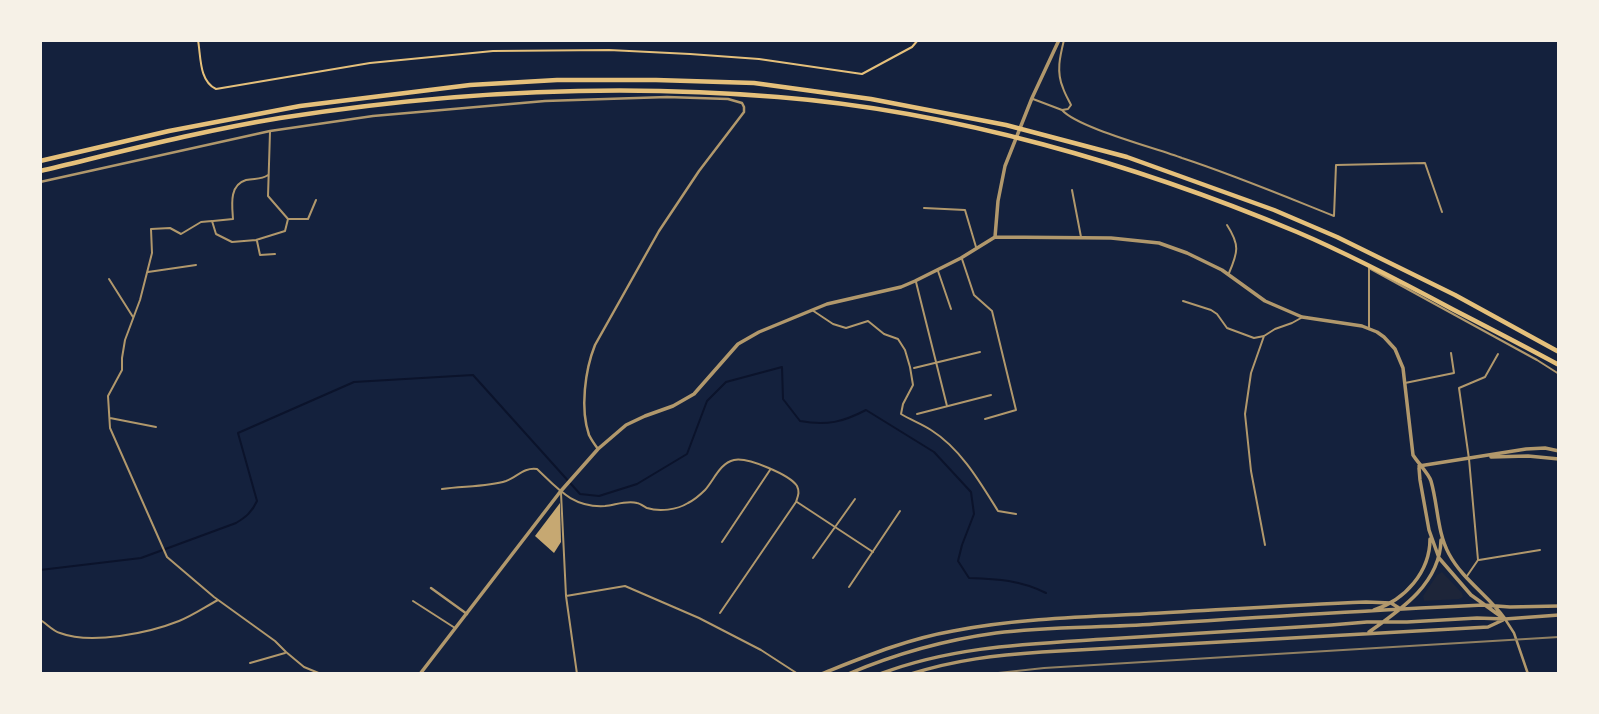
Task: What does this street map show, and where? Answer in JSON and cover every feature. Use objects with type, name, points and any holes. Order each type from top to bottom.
[{"type":"highway","points":[[40,161],[169,131],[300,106],[457,87],[557,80],[754,83],[871,99],[1006,125],[1127,157],[1274,210],[1337,237],[1455,295],[1559,352]]},
{"type":"highway","points":[[40,171],[278,118],[413,101],[564,90],[743,95],[818,102],[930,119],[1033,142],[1190,191],[1297,232],[1376,268],[1559,365]]},
{"type":"street","points":[[995,237],[1005,166],[1032,98],[1062,40]]},
{"type":"street","points":[[40,182],[270,131],[373,116],[545,101],[709,98],[741,103],[744,112],[741,117],[699,171],[659,231],[595,345],[588,363],[585,412],[589,435],[598,449]]},
{"type":"street","points":[[420,674],[561,492],[598,449],[626,425],[673,406],[694,394],[738,344],[759,332],[842,300],[901,287],[961,258],[995,237],[1119,238],[1159,243],[1228,274],[1265,301],[1301,317],[1369,328],[1384,337],[1395,349],[1403,369],[1413,455],[1431,478],[1441,534],[1448,553],[1505,619],[1514,633],[1528,674]]},
{"type":"street","points":[[1419,466],[1526,449],[1545,448],[1559,451]]},
{"type":"street","points":[[1476,458],[1559,459]]},
{"type":"street","points":[[1367,612],[1391,603],[1413,584],[1423,570],[1430,552],[1419,466]]},
{"type":"street","points":[[1429,530],[1439,558],[1464,588],[1483,605],[1505,619]]},
{"type":"street","points":[[1368,633],[1401,609],[1426,583],[1439,558],[1441,534]]},
{"type":"street","points":[[431,588],[467,614]]},
{"type":"street","points":[[821,674],[874,653],[923,638],[962,629],[1028,621],[1366,602],[1391,603],[1401,609]]},
{"type":"street","points":[[1304,605],[1305,615]]},
{"type":"street","points":[[848,674],[876,662],[953,640],[1030,630],[1483,605],[1559,606]]},
{"type":"street","points":[[880,674],[933,657],[996,647],[1367,622],[1559,615]]},
{"type":"street","points":[[911,674],[935,666],[994,656],[1488,627],[1505,619]]},
{"type":"street","points":[[923,638],[925,647]]},
{"type":"lane","points":[[1062,40],[1059,73],[1063,90],[1071,105],[1062,110]]},
{"type":"lane","points":[[1032,98],[1062,110],[1067,116],[1094,128],[1222,172],[1334,216],[1336,165],[1425,163],[1442,212]]},
{"type":"lane","points":[[270,131],[268,196],[288,219],[308,219],[316,201]]},
{"type":"lane","points":[[268,174],[264,178],[243,181],[234,188],[233,219],[201,222],[181,234],[170,228],[151,229],[152,253],[140,300],[125,340],[121,358],[122,370],[108,396],[108,418],[167,557],[275,641],[304,667],[321,674]]},
{"type":"lane","points":[[1072,190],[1081,238]]},
{"type":"lane","points":[[924,208],[965,210],[976,248]]},
{"type":"lane","points":[[212,221],[216,234],[232,242],[256,240],[285,230],[288,219]]},
{"type":"lane","points":[[1227,225],[1235,237],[1237,249],[1228,274]]},
{"type":"lane","points":[[256,240],[260,255],[275,254]]},
{"type":"lane","points":[[961,258],[974,295],[992,311],[1016,410],[985,419]]},
{"type":"lane","points":[[147,272],[196,265]]},
{"type":"lane","points":[[1369,328],[1369,268],[1559,374]]},
{"type":"lane","points":[[938,270],[951,309]]},
{"type":"lane","points":[[109,279],[134,318]]},
{"type":"lane","points":[[915,281],[947,406]]},
{"type":"lane","points":[[1182,301],[1212,310],[1227,328],[1254,338],[1264,336],[1301,317]]},
{"type":"lane","points":[[811,310],[833,324],[846,328],[868,321],[884,334],[898,339],[905,349],[913,385],[901,414],[931,429],[956,452],[976,475],[998,511],[1016,514]]},
{"type":"lane","points":[[1264,336],[1251,373],[1245,414],[1251,471],[1265,545]]},
{"type":"lane","points":[[914,368],[980,352]]},
{"type":"lane","points":[[1404,383],[1454,373],[1451,354]]},
{"type":"lane","points":[[1466,577],[1478,560],[1459,387],[1485,377],[1498,355]]},
{"type":"lane","points":[[917,414],[991,395]]},
{"type":"lane","points":[[108,418],[156,427]]},
{"type":"lane","points":[[442,489],[504,482],[528,468],[533,468],[576,501],[592,506],[635,502],[649,509],[660,510],[676,509],[690,502],[705,490],[730,461],[752,461],[770,469],[796,484],[799,492],[796,502],[720,613]]},
{"type":"lane","points":[[722,542],[770,469]]},
{"type":"lane","points":[[561,492],[566,596],[577,674]]},
{"type":"lane","points":[[813,558],[855,499]]},
{"type":"lane","points":[[796,502],[873,552]]},
{"type":"lane","points":[[849,587],[900,511]]},
{"type":"lane","points":[[1478,560],[1540,550]]},
{"type":"lane","points":[[566,596],[625,586],[699,618],[761,650],[796,673]]},
{"type":"lane","points":[[42,621],[57,633],[75,638],[122,635],[153,630],[182,620],[219,600]]},
{"type":"lane","points":[[413,601],[456,629]]},
{"type":"lane","points":[[250,663],[286,652]]},
{"type":"path","points":[[198,40],[204,78],[209,86],[216,89],[370,63],[493,51],[609,50],[690,54],[760,59],[862,74],[912,47],[918,40]]},
{"type":"shaded area","points":[[1442,572],[1463,597],[1424,601],[1423,596]]},
{"type":"building","points":[[560,503],[561,542],[554,553],[535,536]]},
{"type":"waterway","points":[[40,570],[141,558],[236,523],[248,514],[257,501],[238,433],[354,382],[473,375],[580,494],[599,496],[637,484],[687,454],[707,401],[726,382],[782,367],[783,399],[800,421],[834,422],[866,410],[934,452],[971,492],[974,514],[958,561],[969,578],[1009,581],[1046,593]]},
{"type":"railway","points":[[989,674],[1044,668],[1559,637]]}]
